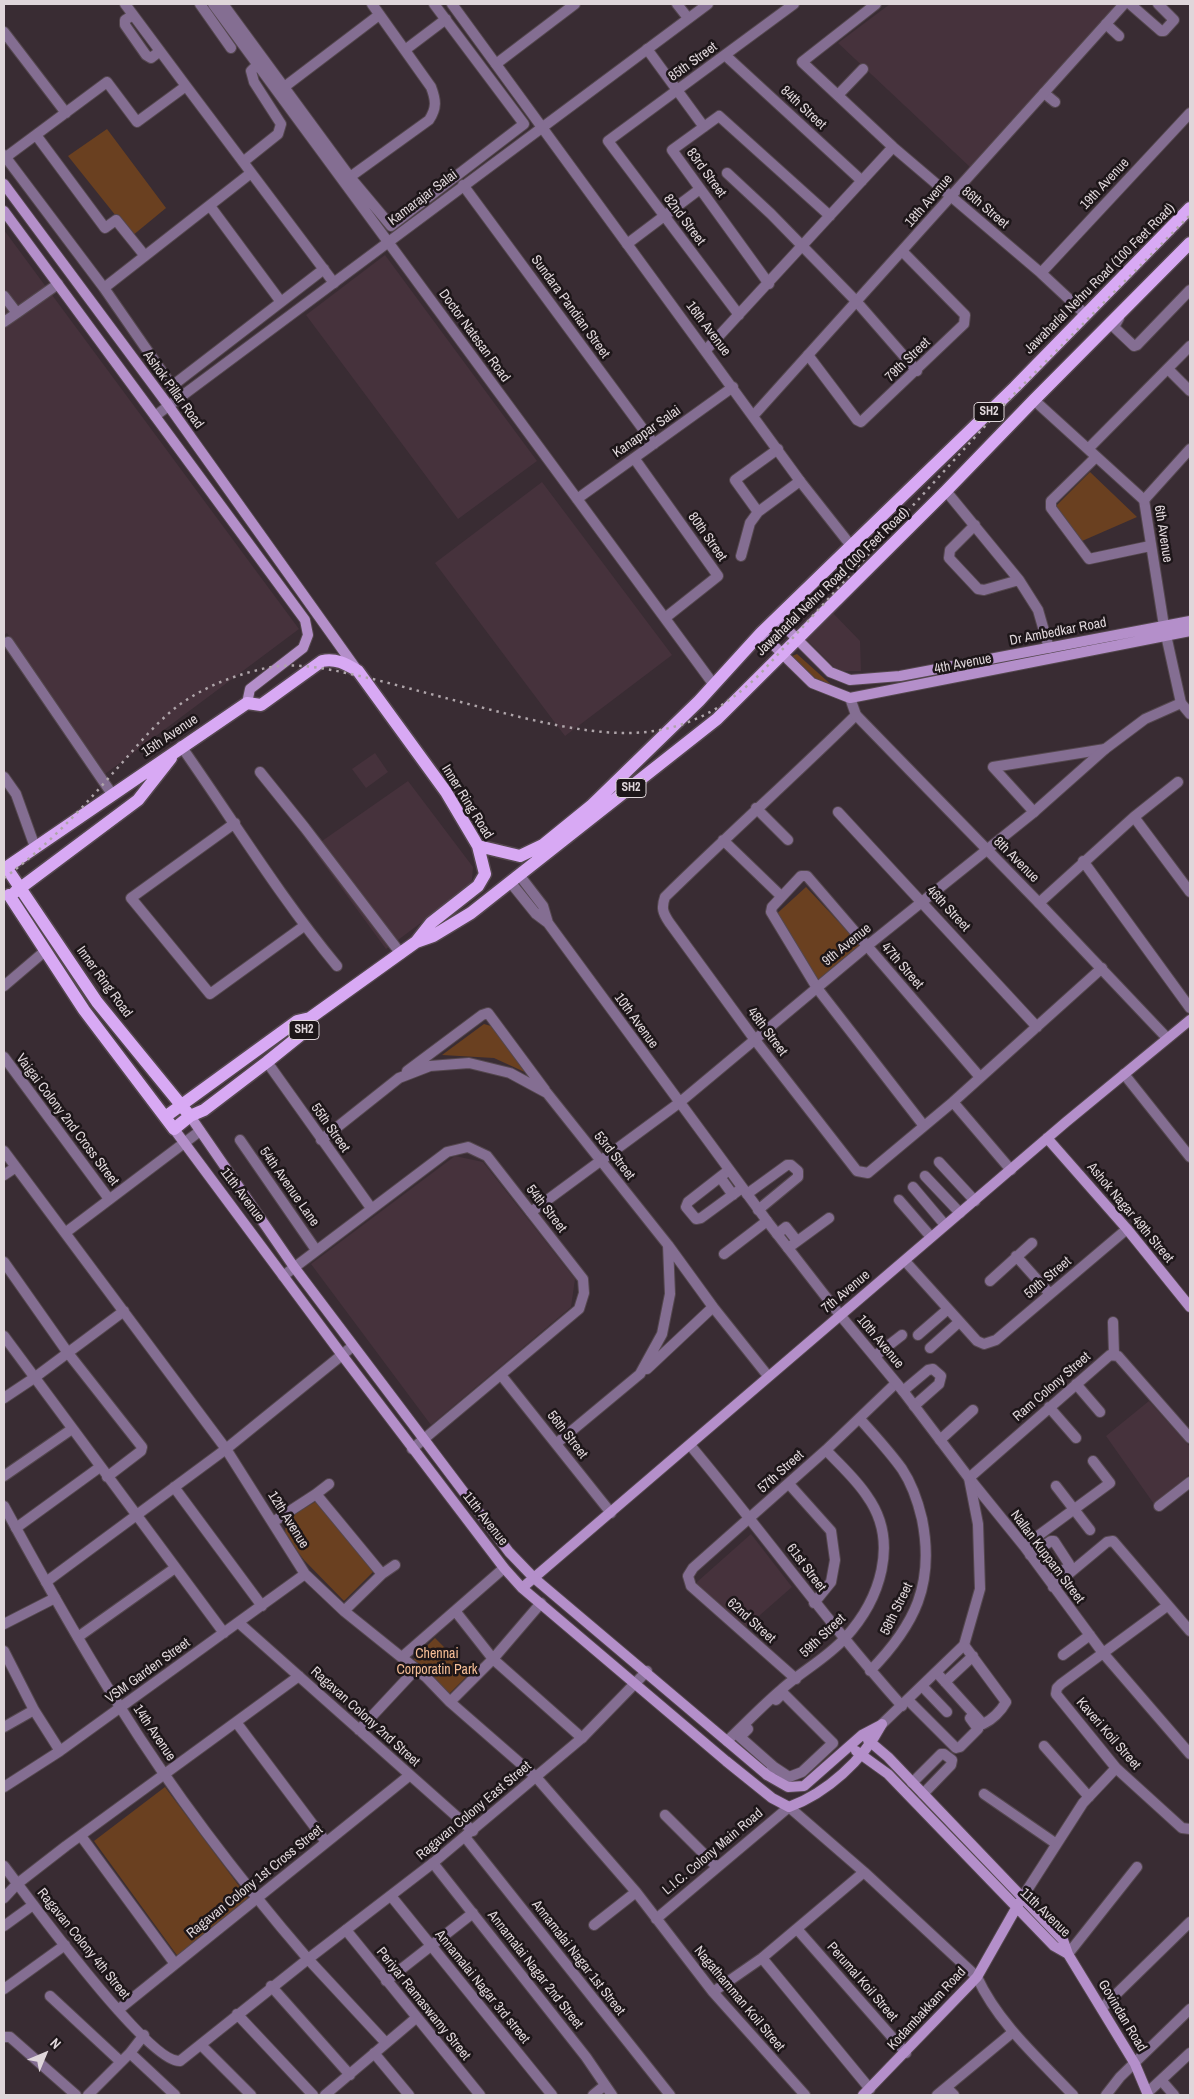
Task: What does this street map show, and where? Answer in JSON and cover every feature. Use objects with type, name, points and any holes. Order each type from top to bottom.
[{"type":"main road","name":"Ashok Pillar Road","points":[[4,184],[8,196],[168,406],[358,671]]},
{"type":"main road","name":"Jawaharlal Nehru Road (100 Feet Road)","points":[[478,846],[520,856],[543,845],[591,806],[714,685],[776,618],[852,547],[1016,387],[1190,208]]},
{"type":"main road","name":"Ashok Pillar Road","points":[[4,211],[306,620],[308,635],[303,648],[250,689],[247,703]]},
{"type":"main road","name":"Jawaharlal Nehru Road (100 Feet Road)","points":[[471,913],[717,719],[782,652],[946,492],[1034,400],[1129,307],[1190,243]]},
{"type":"main road","points":[[250,546],[263,537]]},
{"type":"main road","name":"Dr Ambedkar Road","points":[[776,618],[830,672],[850,680],[900,676],[1049,648],[1165,630],[1190,621]]},
{"type":"main road","name":"4th Avenue","points":[[850,698],[1052,660],[1165,630],[1190,631]]},
{"type":"main road","points":[[761,633],[812,683],[850,698]]},
{"type":"main road","name":"15th Avenue","points":[[5,868],[181,746],[247,703],[261,705],[322,661],[340,662],[358,671]]},
{"type":"main road","name":"Inner Ring Road","points":[[174,1129],[196,1124],[204,1110],[302,1033],[310,1018],[416,942],[431,922],[478,886],[485,874],[478,846],[446,792],[358,671]]},
{"type":"main road","points":[[6,897],[21,888],[138,800],[181,746]]},
{"type":"main road","name":"Inner Ring Road","points":[[5,868],[21,888],[97,1002],[196,1124]]},
{"type":"main road","name":"11th Avenue","points":[[6,897],[84,1010],[412,1449],[504,1568],[522,1588],[635,1685],[772,1798],[789,1807]]},
{"type":"main road","name":"Inner Ring Road","points":[[416,942],[433,936],[471,913]]},
{"type":"main road","points":[[84,1010],[97,1002]]},
{"type":"main road","points":[[165,1116],[297,1021],[310,1018]]},
{"type":"main road","name":"7th Avenue","points":[[522,1588],[1047,1138],[1168,1038],[1188,1026]]},
{"type":"main road","name":"11th Avenue","points":[[196,1124],[294,1267],[509,1552],[534,1578],[647,1671],[727,1741],[770,1771],[788,1787],[804,1786],[862,1736],[882,1724]]},
{"type":"main road","name":"Ashok Nagar 49th Street","points":[[1047,1138],[1127,1230],[1190,1307]]},
{"type":"main road","points":[[789,1807],[809,1799],[861,1754],[872,1744],[882,1724]]},
{"type":"main road","name":"11th Avenue","points":[[862,1736],[914,1781],[1054,1946],[1068,1954]]},
{"type":"main road","name":"11th Avenue","points":[[848,1748],[861,1754],[888,1774],[1019,1903]]},
{"type":"main road","name":"Kodambakkam Road","points":[[867,2092],[977,1977],[1019,1903]]},
{"type":"main road","name":"Govindan Road","points":[[1068,1954],[1102,2008],[1134,2064],[1148,2094]]},
{"type":"street","points":[[125,4],[133,15],[127,18],[125,25],[146,55],[151,58],[160,51],[334,283]]},
{"type":"street","points":[[200,4],[231,48]]},
{"type":"street","name":"Doctor Natesan Road","points":[[213,4],[258,64],[281,90],[388,242],[714,685]]},
{"type":"street","points":[[223,4],[281,90],[391,226],[524,124],[434,4]]},
{"type":"street","points":[[350,177],[429,120],[434,113],[436,101],[431,87],[372,4]]},
{"type":"street","name":"16th Avenue","points":[[452,4],[541,128],[754,415],[800,481],[852,547]]},
{"type":"street","points":[[496,64],[575,4]]},
{"type":"street","points":[[677,4],[688,18]]},
{"type":"street","name":"Kamarajar Salai","points":[[155,416],[708,4]]},
{"type":"street","name":"86th Street","points":[[876,4],[802,62],[893,147],[1041,273],[1085,314]]},
{"type":"street","name":"18th Avenue","points":[[754,415],[856,301],[903,252],[950,197],[1124,4]]},
{"type":"street","points":[[1130,4],[1161,31],[1164,31],[1174,20],[1158,4]]},
{"type":"street","name":"85th Street","points":[[608,142],[725,55],[788,5]]},
{"type":"street","points":[[281,90],[379,15]]},
{"type":"street","points":[[405,50],[446,19]]},
{"type":"street","points":[[1106,24],[1120,36]]},
{"type":"street","points":[[4,32],[66,113]]},
{"type":"street","points":[[646,49],[704,127]]},
{"type":"street","name":"84th Street","points":[[725,55],[862,181]]},
{"type":"street","points":[[244,162],[281,130],[281,124],[254,82],[251,71],[258,64]]},
{"type":"street","points":[[838,95],[863,68]]},
{"type":"street","points":[[186,86],[137,122],[108,82],[5,156],[104,288],[172,386],[324,269]]},
{"type":"street","points":[[1044,92],[1054,102]]},
{"type":"street","name":"19th Avenue","points":[[1041,273],[1190,113]]},
{"type":"street","name":"83rd Street","points":[[769,284],[672,150],[720,116],[830,216]]},
{"type":"street","points":[[36,135],[105,228],[116,220],[145,256]]},
{"type":"street","name":"82nd Street","points":[[608,142],[738,314]]},
{"type":"street","points":[[706,350],[738,314],[769,284],[893,147]]},
{"type":"street","points":[[104,288],[251,173]]},
{"type":"street","points":[[727,173],[856,301],[917,371]]},
{"type":"street","name":"Sundara Pandian Street","points":[[463,186],[654,444]]},
{"type":"street","points":[[627,244],[700,189]]},
{"type":"street","points":[[210,206],[281,302]]},
{"type":"street","points":[[1190,248],[1129,307],[1114,323],[1114,327],[1134,346],[1140,343],[1190,290]]},
{"type":"street","name":"79th Street","points":[[808,355],[857,420],[861,422],[917,371],[964,324],[967,318],[903,252]]},
{"type":"street","points":[[4,322],[58,284]]},
{"type":"street","points":[[4,296],[17,313]]},
{"type":"street","points":[[1088,449],[1190,346]]},
{"type":"street","points":[[1168,369],[1190,391]]},
{"type":"street","name":"Kanappar Salai","points":[[577,499],[733,387]]},
{"type":"street","name":"6th Avenue","points":[[1034,400],[1144,500],[1165,630],[1181,704],[1190,714]]},
{"type":"street","points":[[758,512],[735,480],[778,449]]},
{"type":"street","points":[[1144,500],[1190,449]]},
{"type":"street","points":[[1096,457],[1051,501],[1051,508],[1089,559],[1150,546]]},
{"type":"street","name":"80th Street","points":[[634,458],[718,576],[665,618]]},
{"type":"street","points":[[741,556],[750,523],[758,512],[800,481]]},
{"type":"street","points":[[946,492],[1019,580],[1038,610],[1049,648]]},
{"type":"street","points":[[975,525],[950,550],[950,558],[978,588],[984,590],[1019,580]]},
{"type":"street","points":[[8,642],[112,794]]},
{"type":"street","name":"8th Avenue","points":[[850,698],[856,716],[1039,902],[1168,1038]]},
{"type":"street","name":"9th Avenue","points":[[531,1212],[679,1103],[866,946],[1034,812],[1105,749],[1145,719],[1181,704]]},
{"type":"street","points":[[856,716],[798,773],[756,808],[723,840],[781,896],[772,907],[771,912],[817,988],[924,1126],[1102,968]]},
{"type":"street","points":[[181,746],[304,926],[337,966]]},
{"type":"street","points":[[1034,812],[993,767],[1105,749]]},
{"type":"street","points":[[260,772],[306,828],[401,954]]},
{"type":"street","points":[[4,776],[16,794],[35,847]]},
{"type":"street","points":[[1039,902],[1083,861],[1178,782]]},
{"type":"street","points":[[756,808],[788,840]]},
{"type":"street","name":"46th Street","points":[[838,812],[1037,1027]]},
{"type":"street","points":[[1134,817],[1190,892]]},
{"type":"street","points":[[235,823],[131,898],[210,994],[304,926]]},
{"type":"street","name":"48th Street","points":[[723,840],[665,897],[662,912],[669,922],[755,1040],[857,1171],[868,1173],[924,1126]]},
{"type":"street","points":[[1083,861],[1190,1008]]},
{"type":"street","name":"47th Street","points":[[781,896],[804,875],[808,876],[979,1076]]},
{"type":"street","name":"10th Avenue","points":[[516,879],[543,906],[548,924],[679,1103],[724,1174],[767,1221],[840,1315],[903,1391],[968,1478],[978,1524],[980,1589],[964,1645],[923,1687],[882,1724]]},
{"type":"street","points":[[4,986],[45,951]]},
{"type":"street","points":[[398,1078],[482,1015],[488,1014],[547,1093]]},
{"type":"street","name":"Vaigai Colony 2nd Cross Street","points":[[4,1057],[109,1199]]},
{"type":"street","name":"55th Street","points":[[267,1062],[371,1208]]},
{"type":"street","name":"53rd Street","points":[[321,1140],[398,1078],[430,1066],[470,1063],[510,1073],[547,1093],[599,1161],[668,1245],[713,1307],[768,1376]]},
{"type":"street","points":[[1124,1074],[1190,1157]]},
{"type":"street","points":[[953,1102],[1011,1170]]},
{"type":"street","points":[[65,1233],[185,1143],[196,1124]]},
{"type":"street","name":"54th Avenue Lane","points":[[240,1140],[316,1250]]},
{"type":"street","name":"54th Street","points":[[283,1276],[448,1152],[468,1147],[487,1156],[583,1279],[584,1293],[579,1309],[412,1449]]},
{"type":"street","name":"12th Avenue","points":[[4,1151],[226,1449],[305,1574],[344,1612],[416,1669],[450,1702],[536,1777],[636,1892]]},
{"type":"street","points":[[939,1162],[975,1201]]},
{"type":"street","points":[[724,1174],[688,1202],[686,1207],[689,1213],[696,1219],[702,1218],[787,1165],[791,1165],[798,1171],[798,1176],[794,1182],[758,1210]]},
{"type":"street","points":[[4,1175],[16,1167]]},
{"type":"street","points":[[924,1176],[960,1214]]},
{"type":"street","points":[[913,1187],[946,1225]]},
{"type":"street","points":[[899,1200],[931,1237]]},
{"type":"street","points":[[788,1248],[829,1218]]},
{"type":"street","points":[[724,1254],[767,1221]]},
{"type":"street","points":[[777,1234],[786,1227],[797,1241]]},
{"type":"street","name":"50th Street","points":[[959,1322],[976,1341],[984,1344],[996,1340],[1127,1230]]},
{"type":"street","points":[[990,1281],[1032,1243]]},
{"type":"street","points":[[640,1374],[662,1334],[670,1294],[668,1245]]},
{"type":"street","points":[[1016,1256],[1050,1294]]},
{"type":"street","points":[[905,1261],[959,1322],[930,1348]]},
{"type":"street","points":[[4,1262],[68,1353],[142,1447],[142,1451],[107,1476]]},
{"type":"street","points":[[557,1443],[640,1374],[713,1307]]},
{"type":"street","points":[[918,1335],[948,1309]]},
{"type":"street","points":[[4,1398],[124,1311]]},
{"type":"street","points":[[1112,1322],[1114,1354],[1190,1438]]},
{"type":"street","points":[[875,1356],[902,1335]]},
{"type":"street","points":[[4,1336],[135,1516],[224,1634]]},
{"type":"street","points":[[46,1582],[226,1449],[353,1346]]},
{"type":"street","name":"Ram Colony Street","points":[[968,1478],[1107,1356],[1114,1354]]},
{"type":"street","points":[[903,1391],[928,1370],[933,1370],[940,1376],[939,1384],[914,1406]]},
{"type":"street","name":"56th Street","points":[[502,1374],[611,1513]]},
{"type":"street","name":"57th Street","points":[[689,1582],[688,1576],[693,1568],[789,1484],[896,1383]]},
{"type":"street","points":[[1076,1384],[1100,1412]]},
{"type":"street","points":[[1049,1407],[1076,1438]]},
{"type":"street","points":[[940,1440],[973,1410]]},
{"type":"street","name":"58th Street","points":[[860,1419],[902,1470],[919,1509],[927,1545],[925,1583],[908,1623],[894,1646],[870,1671]]},
{"type":"street","points":[[4,1476],[72,1428]]},
{"type":"street","name":"61st Street","points":[[690,1445],[870,1671],[956,1748],[960,1747],[978,1729],[961,1708]]},
{"type":"street","name":"59th Street","points":[[727,1741],[783,1688],[844,1640],[870,1605],[881,1571],[885,1539],[868,1496],[826,1450]]},
{"type":"street","points":[[1027,1551],[1074,1509],[1110,1483],[1094,1460]]},
{"type":"street","points":[[16,1528],[100,1468]]},
{"type":"street","name":"Nallan Kuppam Street","points":[[968,1478],[1056,1585],[1103,1653],[1190,1754]]},
{"type":"street","points":[[1159,1506],[1190,1482]]},
{"type":"street","points":[[273,1522],[329,1484]]},
{"type":"street","points":[[789,1484],[831,1531],[835,1560],[831,1582],[814,1603]]},
{"type":"street","points":[[1056,1486],[1090,1530]]},
{"type":"street","points":[[174,1487],[262,1606]]},
{"type":"street","points":[[316,1494],[382,1574]]},
{"type":"street","name":"14th Avenue","points":[[4,1506],[55,1598],[120,1707],[165,1774],[256,1899],[308,1959],[386,2043]]},
{"type":"street","points":[[1027,1551],[1054,1541],[1069,1564],[1068,1567],[1055,1576],[1056,1585]]},
{"type":"street","points":[[1056,1585],[1107,1542],[1113,1541],[1190,1632]]},
{"type":"street","points":[[344,1612],[382,1574],[395,1565]]},
{"type":"street","points":[[78,1637],[175,1568]]},
{"type":"street","points":[[402,1657],[456,1612],[504,1568]]},
{"type":"street","name":"VSM Garden Street","points":[[4,1788],[60,1751],[240,1623],[305,1574]]},
{"type":"street","name":"62nd Street","points":[[689,1582],[796,1679]]},
{"type":"street","points":[[4,1624],[55,1598]]},
{"type":"street","points":[[450,1702],[493,1659],[541,1603]]},
{"type":"street","points":[[1103,1653],[1167,1606]]},
{"type":"street","points":[[456,1612],[493,1659],[582,1738]]},
{"type":"street","name":"Ragavan Colony 2nd Street","points":[[240,1623],[410,1775],[469,1834]]},
{"type":"street","points":[[1063,1655],[1090,1635]]},
{"type":"street","points":[[937,1673],[983,1724],[989,1722],[1006,1702],[964,1645]]},
{"type":"street","points":[[4,1651],[34,1710],[60,1751]]},
{"type":"street","name":"Kaveri Koil Street","points":[[1103,1653],[1061,1684],[1057,1688],[1056,1694],[1116,1768],[1182,1828],[1190,1829]]},
{"type":"street","points":[[945,1682],[973,1656]]},
{"type":"street","points":[[358,1730],[416,1669]]},
{"type":"street","name":"Ragavan Colony East Street","points":[[308,1959],[469,1834],[582,1738],[647,1671]]},
{"type":"street","points":[[4,1898],[17,1884],[299,1676]]},
{"type":"street","points":[[923,1687],[947,1712]]},
{"type":"street","points":[[783,1688],[848,1748]]},
{"type":"street","points":[[783,1693],[833,1743],[802,1772],[789,1777],[770,1771],[740,1737],[783,1693]]},
{"type":"street","points":[[4,1727],[34,1710]]},
{"type":"street","points":[[236,1722],[326,1842]]},
{"type":"street","points":[[1044,1746],[1089,1797]]},
{"type":"street","points":[[914,1781],[940,1754],[944,1754],[952,1760],[951,1765],[924,1792]]},
{"type":"street","points":[[1019,1903],[1055,1844],[1089,1797],[1116,1768]]},
{"type":"street","name":"Ragavan Colony 1st Cross Street","points":[[118,2010],[410,1775]]},
{"type":"street","points":[[984,1794],[1055,1844]]},
{"type":"street","points":[[789,1807],[864,1872],[977,1977],[982,1988],[1013,2032],[1073,2095]]},
{"type":"street","name":"L.I.C. Colony Main Road","points":[[656,1919],[789,1807]]},
{"type":"street","points":[[665,1815],[717,1867]]},
{"type":"street","name":"Annamalai Nagar 1st Street","points":[[469,1834],[670,2095]]},
{"type":"street","points":[[81,1836],[175,1964]]},
{"type":"street","name":"Annamalai Nagar 2nd Street","points":[[433,1863],[586,2057],[604,2086],[612,2095]]},
{"type":"street","name":"Ragavan Colony 4th Street","points":[[4,1866],[92,1982],[144,2036],[176,2062],[201,2045],[271,1986],[308,1959]]},
{"type":"street","points":[[1068,1954],[1137,1867]]},
{"type":"street","points":[[713,1992],[762,1958],[864,1872]]},
{"type":"street","points":[[594,1925],[636,1892]]},
{"type":"street","name":"Nagathamman Koil Street","points":[[636,1892],[713,1992],[804,2095]]},
{"type":"street","name":"Annamalai Nagar 3rd street","points":[[391,1896],[552,2095]]},
{"type":"street","points":[[4,1926],[33,1905]]},
{"type":"street","points":[[386,1980],[473,1913]]},
{"type":"street","points":[[1102,2008],[1190,1922]]},
{"type":"street","name":"Perumal Koil Street","points":[[797,1929],[906,2053]]},
{"type":"street","name":"Periyar Ramaswamy Street","points":[[346,1930],[480,2095]]},
{"type":"street","points":[[4,1989],[65,1945]]},
{"type":"street","points":[[762,1958],[867,2092]]},
{"type":"street","points":[[271,1986],[350,2075]]},
{"type":"street","points":[[50,1996],[120,2062]]},
{"type":"street","points":[[1106,2095],[1134,2064],[1190,2009]]},
{"type":"street","points":[[237,2014],[313,2095]]},
{"type":"street","points":[[327,2095],[416,2018]]},
{"type":"street","points":[[937,2095],[950,2092],[1013,2032]]},
{"type":"street","points":[[88,2095],[130,2053],[144,2036]]},
{"type":"street","points":[[4,2037],[10,2037],[76,2095]]},
{"type":"street","points":[[201,2045],[251,2095]]},
{"type":"street","points":[[130,2053],[175,2095]]},
{"type":"street","points":[[374,2053],[409,2095]]},
{"type":"street","points":[[1148,2094],[1190,2053]]},
{"type":"street","points":[[1161,2080],[1174,2095]]},
{"type":"street","points":[[593,2095],[604,2086]]},
{"type":"shaded area","points":[[890,4],[1119,4],[970,167],[838,43]]},
{"type":"shaded area","points":[[4,230],[299,629],[105,774],[7,633],[4,635]]},
{"type":"shaded area","points":[[385,255],[537,461],[458,519],[306,315]]},
{"type":"shaded area","points":[[542,482],[672,655],[565,736],[435,563]]},
{"type":"shaded area","points":[[831,611],[860,641],[861,671],[838,671],[805,638]]},
{"type":"shaded area","points":[[375,753],[388,772],[366,788],[352,769]]},
{"type":"shaded area","points":[[408,781],[473,867],[472,880],[466,889],[386,949],[312,848]]},
{"type":"shaded area","points":[[455,1156],[483,1162],[575,1279],[571,1307],[431,1425],[311,1264]]},
{"type":"shaded area","points":[[1149,1401],[1190,1447],[1190,1474],[1154,1504],[1106,1436]]},
{"type":"shaded area","points":[[751,1534],[792,1587],[744,1629],[697,1587],[697,1582]]},
{"type":"green space","points":[[107,129],[166,208],[132,236],[68,156]]},
{"type":"green space","points":[[1090,472],[1137,517],[1082,541],[1054,508]]},
{"type":"green space","points":[[797,654],[836,689],[818,687],[792,661],[792,656]]},
{"type":"green space","points":[[806,887],[864,949],[819,985],[771,919]]},
{"type":"green space","points":[[484,1024],[491,1026],[529,1074],[494,1058],[442,1055]]},
{"type":"green space","points":[[320,1499],[376,1569],[344,1601],[304,1560],[285,1535],[286,1519]]},
{"type":"green space","name":"Chennai Corporatin Park","points":[[435,1638],[470,1673],[447,1696],[413,1660]]},
{"type":"green space","points":[[165,1787],[251,1902],[179,1958],[94,1841]]},
{"type":"railway","points":[[4,878],[61,829],[170,712],[207,688],[258,670],[287,666],[316,667],[373,679],[524,718],[591,731],[650,732],[678,726],[706,714],[733,697],[761,673],[1015,393],[1190,215]]}]
